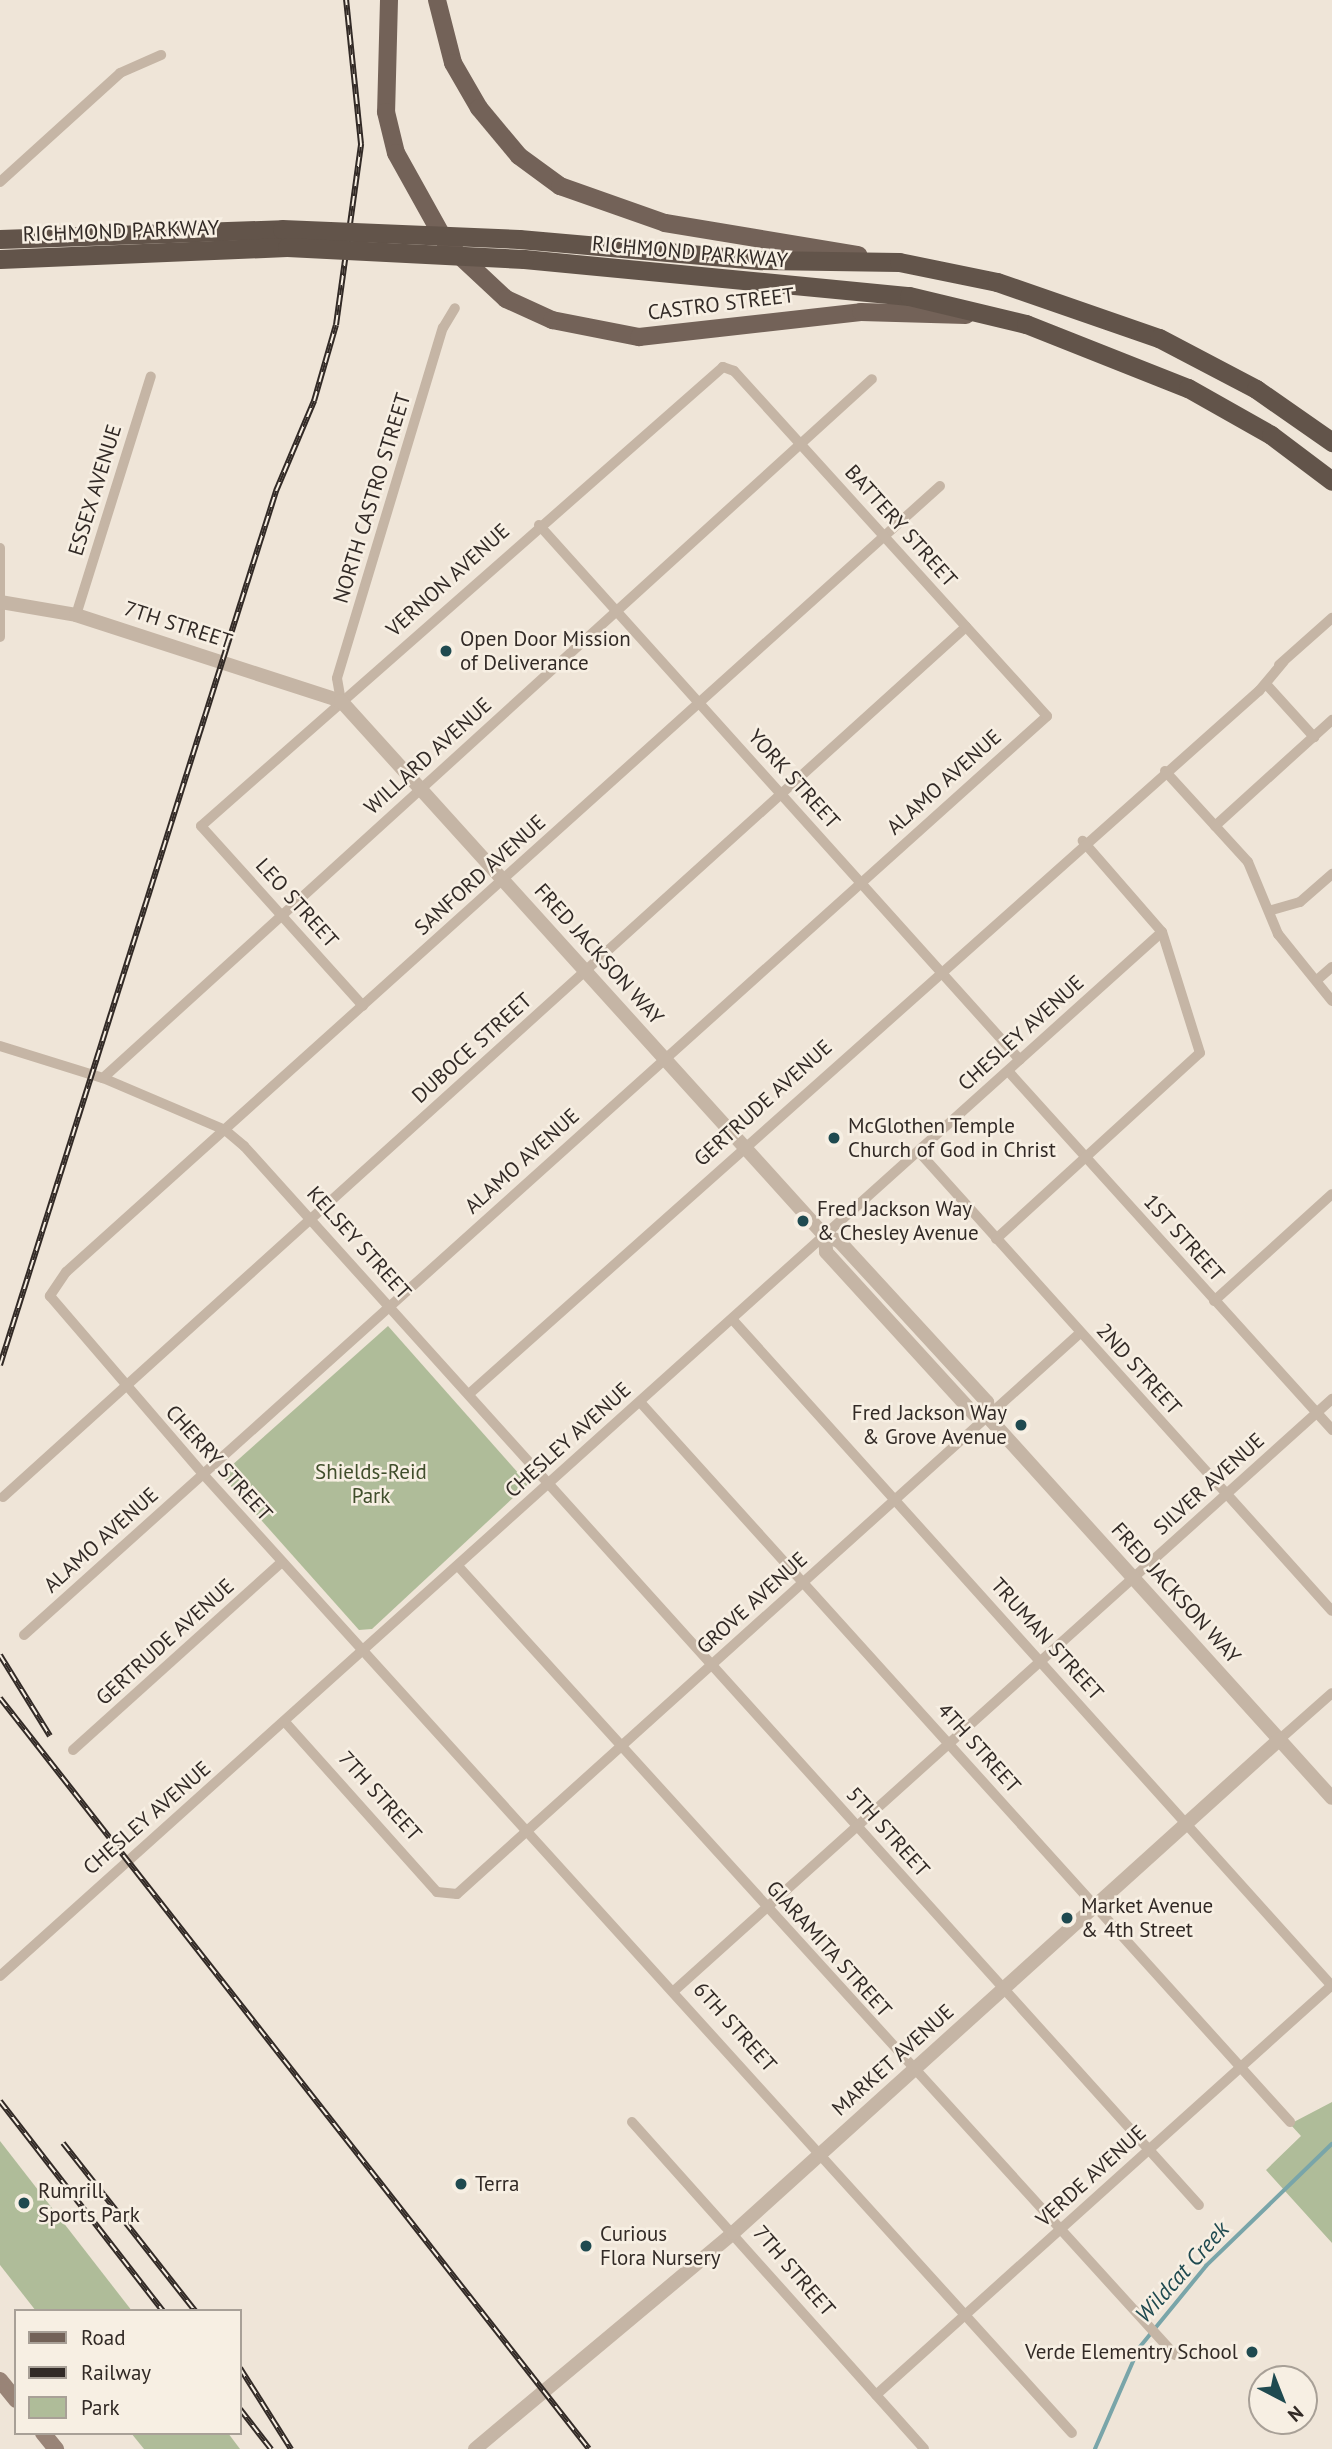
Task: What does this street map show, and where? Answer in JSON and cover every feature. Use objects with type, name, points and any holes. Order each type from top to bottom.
[{"type":"highway","name":"RICHMOND PARKWAY","points":[[0,258],[285,238],[909,296],[1091,346],[1188,388],[1271,435],[1332,481]]},
{"type":"highway","name":"RICHMOND PARKWAY","points":[[0,239],[519,239],[761,260],[899,262],[996,282],[1126,324],[1256,389],[1332,442]]},
{"type":"main road","name":"CASTRO STREET","points":[[389,0],[386,112],[397,153],[446,243],[506,299],[552,320],[639,337],[861,312],[993,317]]},
{"type":"main road","points":[[437,0],[453,62],[479,108],[519,156],[560,186],[665,223],[899,262]]},
{"type":"main road","points":[[0,2380],[14,2398]]},
{"type":"main road","points":[[45,2435],[56,2449]]},
{"type":"street","points":[[0,182],[120,73],[160,55]]},
{"type":"street","name":"NORTH CASTRO STREET","points":[[341,701],[337,678],[443,328],[455,308]]},
{"type":"street","name":"VERNON AVENUE","points":[[201,826],[539,525],[723,367]]},
{"type":"street","name":"BATTERY STREET","points":[[723,367],[734,371],[1047,716]]},
{"type":"street","name":"ESSEX AVENUE","points":[[76,615],[151,376]]},
{"type":"street","name":"WILLARD AVENUE","points":[[103,1078],[872,379]]},
{"type":"street","name":"SANFORD AVENUE","points":[[50,1296],[66,1272],[940,486]]},
{"type":"street","name":"YORK STREET","points":[[539,525],[1020,1059]]},
{"type":"street","points":[[0,548],[0,637]]},
{"type":"street","name":"7TH STREET","points":[[1,602],[76,615],[341,701]]},
{"type":"street","points":[[1251,695],[1332,618]]},
{"type":"street","name":"DUBOCE STREET","points":[[3,1497],[966,627]]},
{"type":"street","points":[[1251,695],[1266,684],[1283,662]]},
{"type":"street","points":[[1266,684],[1314,737]]},
{"type":"street","name":"GERTRUDE AVENUE","points":[[469,1394],[939,969],[1251,695]]},
{"type":"street","name":"FRED JACKSON WAY","points":[[341,701],[825,1236],[839,1241],[987,1402],[988,1417],[1332,1798]]},
{"type":"street","name":"ALAMO AVENUE","points":[[24,1635],[1047,716]]},
{"type":"street","points":[[1215,826],[1332,720]]},
{"type":"street","points":[[1164,771],[1259,878],[1278,934],[1332,1001]]},
{"type":"street","name":"LEO STREET","points":[[201,826],[363,1006]]},
{"type":"street","points":[[996,1240],[1199,1054],[1162,932],[1083,841]]},
{"type":"street","points":[[1272,910],[1300,901],[1332,874]]},
{"type":"street","name":"CHESLEY AVENUE","points":[[0,1976],[1162,932]]},
{"type":"street","points":[[1317,980],[1332,967]]},
{"type":"street","name":"KELSEY STREET","points":[[0,1046],[103,1078],[225,1130],[311,1218],[549,1484]]},
{"type":"street","name":"1ST STREET","points":[[1008,1071],[1332,1430]]},
{"type":"street","name":"2ND STREET","points":[[919,1152],[1332,1611]]},
{"type":"street","points":[[1214,1301],[1332,1194]]},
{"type":"street","name":"CHERRY STREET","points":[[50,1296],[282,1562],[367,1649]]},
{"type":"street","name":"TRUMAN STREET","points":[[732,1319],[1332,1985]]},
{"type":"street","name":"GROVE AVENUE","points":[[445,1896],[457,1894],[1080,1333]]},
{"type":"street","name":"SILVER AVENUE","points":[[675,1990],[1332,1399]]},
{"type":"street","name":"4TH STREET","points":[[640,1402],[1290,2122]]},
{"type":"street","name":"5TH STREET","points":[[549,1484],[1199,2206]]},
{"type":"street","name":"GERTRUDE AVENUE","points":[[74,1750],[282,1562]]},
{"type":"street","name":"GIARAMITA STREET","points":[[458,1566],[1058,2232],[1175,2355]]},
{"type":"street","name":"6TH STREET","points":[[367,1649],[1072,2433]]},
{"type":"street","name":"MARKET AVENUE","points":[[475,2449],[733,2233],[1332,1693]]},
{"type":"street","name":"7TH STREET","points":[[285,1721],[445,1896]]},
{"type":"street","name":"VERDE AVENUE","points":[[876,2395],[1332,1985]]},
{"type":"street","name":"7TH STREET","points":[[632,2122],[924,2449]]},
{"type":"green space","name":"Shields-Reid Park","points":[[388,1326],[528,1484],[372,1629],[359,1630],[221,1475]]},
{"type":"green space","points":[[1332,2102],[1332,2243],[1266,2170],[1301,2136],[1290,2124]]},
{"type":"green space","name":"Rumrill Sports Park","points":[[0,2141],[130,2309],[34,2309],[0,2265]]},
{"type":"green space","points":[[133,2435],[230,2435],[240,2449],[144,2449]]},
{"type":"waterway","name":"Wildcat Creek","points":[[1095,2449],[1139,2348],[1206,2266],[1332,2144]]},
{"type":"railway","points":[[0,1365],[276,491],[314,401],[336,325],[361,144],[346,0]]},
{"type":"railway","points":[[0,1655],[50,1736]]},
{"type":"railway","points":[[0,1698],[589,2449]]},
{"type":"railway","points":[[0,2101],[161,2309]]},
{"type":"railway","points":[[63,2143],[193,2309]]},
{"type":"railway","points":[[242,2371],[291,2449]]},
{"type":"railway","points":[[242,2412],[271,2449]]},
{"type":"place","name":"Open Door Mission of Deliverance","points":[[446,651]]},
{"type":"place","name":"McGlothen Temple Church of God in Christ","points":[[834,1138]]},
{"type":"place","name":"Fred Jackson Way & Chesley Avenue","points":[[803,1221]]},
{"type":"place","name":"Fred Jackson Way & Grove Avenue","points":[[1021,1425]]},
{"type":"place","name":"Market Avenue & 4th Street","points":[[1067,1918]]},
{"type":"place","name":"Terra","points":[[461,2184]]},
{"type":"place","name":"Rumrill Sports Park","points":[[24,2203]]},
{"type":"place","name":"Curious Flora Nursery","points":[[586,2246]]},
{"type":"place","name":"Verde Elementry School","points":[[1252,2352]]}]
